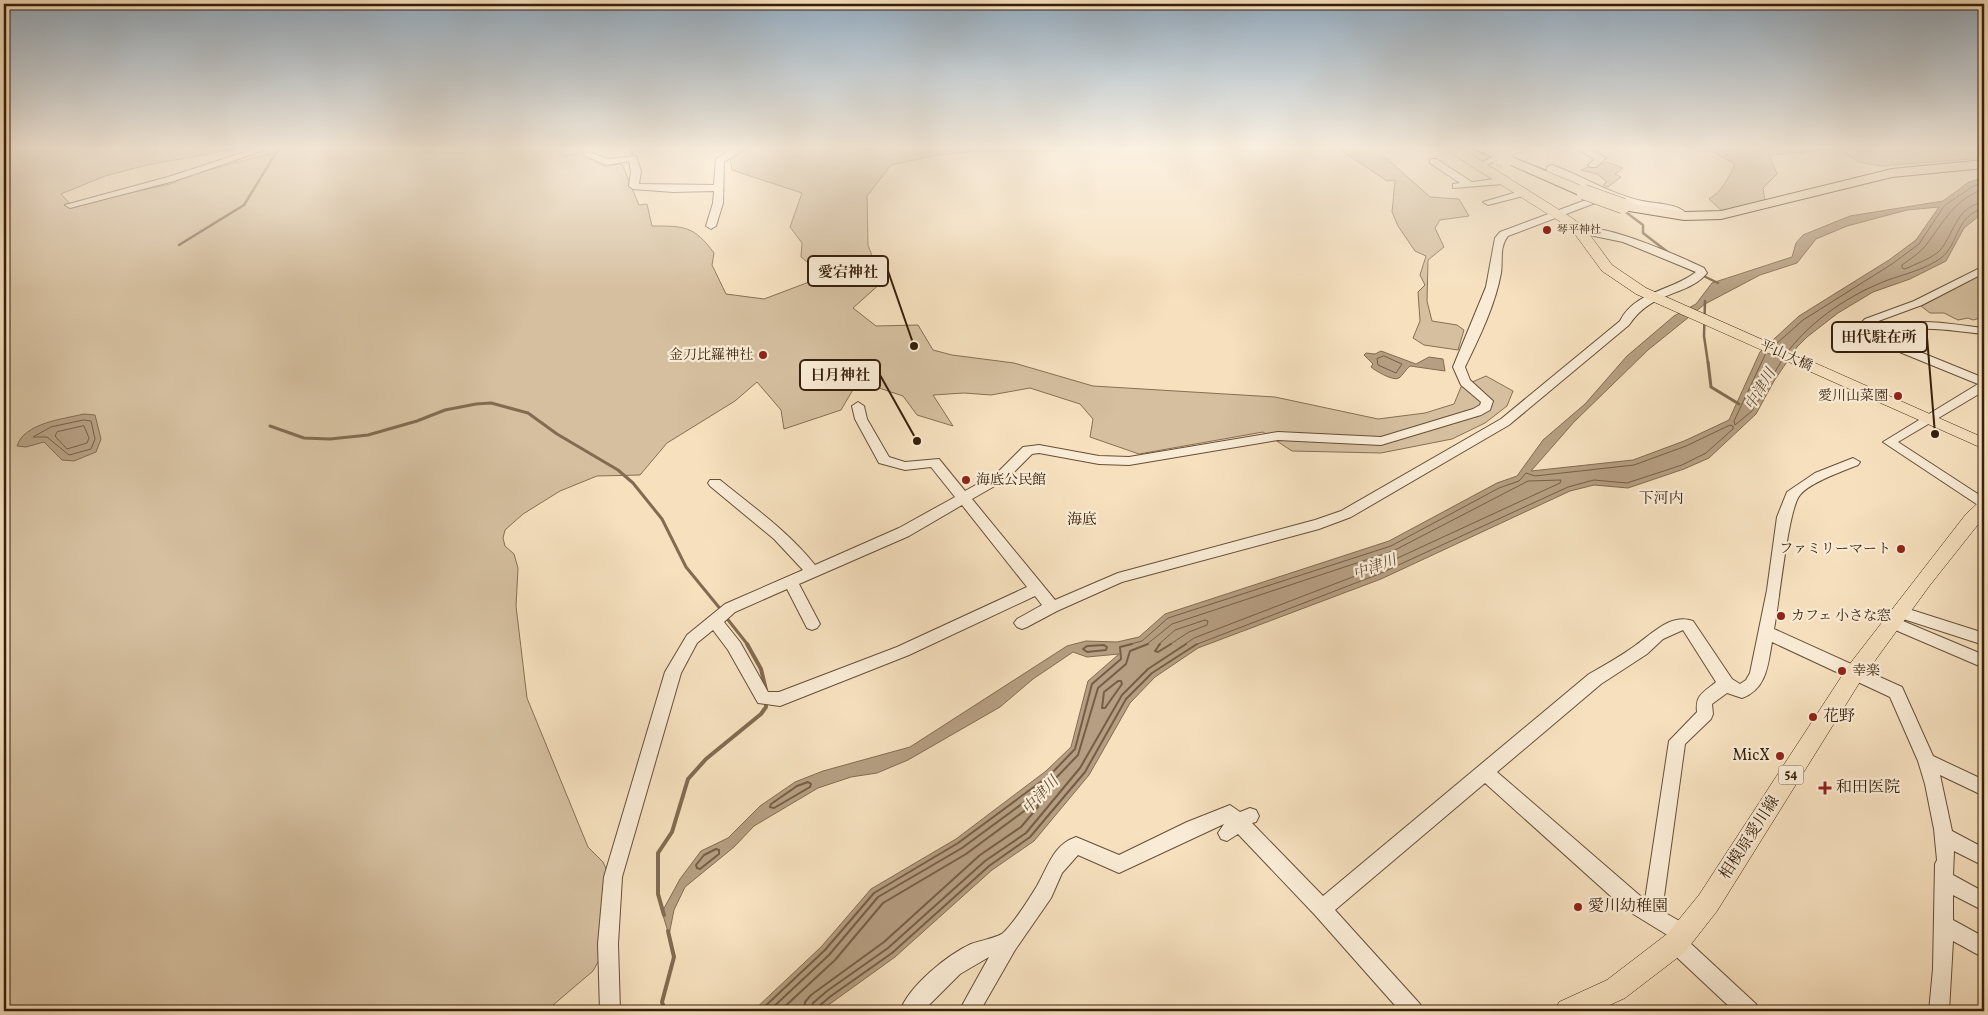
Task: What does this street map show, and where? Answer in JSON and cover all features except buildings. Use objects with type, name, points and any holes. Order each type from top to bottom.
[{"type":"highway","points":[[1593,195],[1623,206],[1684,216],[1707,217],[1740,212],[1807,195]]},
{"type":"main road","points":[[1526,195],[1558,214],[1579,230],[1607,268],[1625,282],[1655,298]]},
{"type":"main road","name":"平山大橋","points":[[1655,298],[1921,416]]},
{"type":"main road","points":[[1921,416],[1984,444]]},
{"type":"main road","name":"相模原愛川線","points":[[1568,1011],[1616,989],[1679,939],[1708,904],[1856,671],[1895,617],[1972,518],[1984,506]]},
{"type":"street","points":[[70,206],[108,195]]},
{"type":"street","points":[[711,226],[717,195]]},
{"type":"street","points":[[1492,199],[1515,195]]},
{"type":"street","points":[[610,1011],[608,944],[613,877],[672,672],[692,639],[714,620],[730,608],[904,532],[1002,476],[1028,450],[1039,449],[1099,460],[1129,461],[1278,436],[1367,442],[1399,437],[1477,412],[1486,407],[1487,401],[1465,382],[1460,367],[1494,276],[1498,242],[1509,230],[1607,195]]},
{"type":"street","points":[[1609,195],[1679,211],[1684,216]]},
{"type":"street","points":[[1022,624],[1052,607],[1146,568],[1271,537],[1346,514],[1505,422],[1625,323],[1640,304],[1699,275],[1700,270],[1626,239],[1579,230]]},
{"type":"street","points":[[1984,269],[1918,303],[1869,321],[1858,331],[1984,384]]},
{"type":"street","points":[[1879,340],[1891,331],[1909,325],[1984,331]]},
{"type":"street","points":[[1984,384],[1921,416],[1890,442],[1984,506]]},
{"type":"street","points":[[858,406],[861,419],[884,460],[905,466],[934,462],[964,496],[1052,607]]},
{"type":"street","points":[[1322,909],[1595,679],[1641,650],[1658,634],[1682,624],[1688,626],[1726,684],[1742,691],[1752,685],[1758,673],[1767,632],[1784,517],[1794,492],[1820,476],[1854,462]]},
{"type":"street","points":[[715,483],[796,551],[812,572]]},
{"type":"street","points":[[790,581],[813,618]]},
{"type":"street","points":[[714,620],[734,646],[764,698],[780,699],[903,651],[1036,589]]},
{"type":"street","points":[[1895,617],[1984,640]]},
{"type":"street","points":[[1895,617],[1984,662]]},
{"type":"street","points":[[1767,632],[1856,671],[1896,692],[1927,761],[1934,784],[1944,836],[1946,860],[1944,864],[1943,969],[1939,1011]]},
{"type":"street","points":[[1652,914],[1677,741],[1705,714],[1704,702],[1726,684]]},
{"type":"street","points":[[1927,761],[1984,788]]},
{"type":"street","points":[[1485,772],[1632,903],[1652,914],[1749,1011]]},
{"type":"street","points":[[969,1011],[1008,943],[1044,892],[1055,867],[1076,845],[1119,864],[1230,813],[1322,909],[1413,1011]]},
{"type":"street","points":[[1944,836],[1984,857]]},
{"type":"street","points":[[1944,880],[1984,902]]},
{"type":"street","points":[[1944,926],[1984,948]]},
{"type":"street","points":[[910,1011],[928,990],[962,958],[980,949],[1008,943]]},
{"type":"shaded area","points":[[4,195],[62,195],[72,206],[119,195],[635,195],[639,205],[647,204],[652,226],[681,227],[701,237],[714,253],[712,265],[726,294],[764,299],[825,276],[801,257],[802,243],[790,227],[801,195],[867,195],[868,245],[882,282],[853,308],[876,326],[918,325],[933,350],[952,355],[1014,363],[1093,386],[1275,397],[1378,419],[1425,413],[1454,404],[1461,387],[1486,376],[1513,391],[1507,406],[1485,423],[1452,439],[1381,453],[1292,451],[1263,432],[1139,454],[1090,437],[1093,419],[1080,404],[1030,388],[991,395],[964,393],[933,395],[953,426],[917,415],[903,396],[858,381],[841,410],[784,429],[781,410],[757,382],[735,401],[667,443],[640,475],[597,476],[560,491],[523,514],[505,530],[503,538],[505,546],[514,554],[518,568],[516,606],[527,698],[588,847],[603,862],[612,882],[603,953],[593,971],[546,1011],[4,1011]]},
{"type":"shaded area","points":[[1394,195],[1428,195],[1459,199],[1469,216],[1440,220],[1435,228],[1444,247],[1428,260],[1427,301],[1432,321],[1457,325],[1464,330],[1458,350],[1424,345],[1413,338],[1420,321],[1418,292],[1425,285],[1420,275],[1426,256],[1415,251],[1398,226],[1392,212]]},
{"type":"shaded area","points":[[1713,195],[1764,195],[1765,201],[1723,212],[1709,199]]},
{"type":"shaded area","points":[[1984,273],[1984,317],[1973,320],[1968,318],[1958,320],[1944,313],[1930,313],[1921,306]]},
{"type":"water","name":"中津川","points":[[1951,195],[1984,195],[1984,212],[1964,228],[1946,261],[1910,279],[1873,292],[1838,313],[1807,337],[1797,347],[1774,381],[1756,414],[1709,458],[1684,469],[1628,488],[1594,485],[1570,491],[1381,579],[1198,648],[1155,677],[1130,703],[1089,775],[1034,841],[992,870],[895,957],[820,1011],[753,1011],[821,947],[871,889],[956,839],[1046,771],[1071,747],[1088,681],[1119,654],[1087,657],[1073,652],[1033,679],[1000,707],[908,760],[877,773],[851,777],[818,788],[754,826],[734,847],[685,887],[674,910],[669,935],[662,912],[680,879],[701,851],[728,838],[760,806],[795,782],[823,771],[910,747],[1067,646],[1086,641],[1117,642],[1139,637],[1165,614],[1389,541],[1497,483],[1517,476],[1543,440],[1585,404],[1627,356],[1674,316],[1696,304],[1712,283],[1792,257],[1796,243],[1803,235],[1850,216],[1943,201]],"holes":[[[1939,207],[1916,240],[1889,260],[1799,316],[1760,352],[1729,420],[1684,441],[1633,460],[1531,471],[1574,422],[1648,350],[1705,304],[1760,275],[1797,263],[1816,239],[1847,226],[1907,210]]]},
{"type":"water","points":[[1381,351],[1416,364],[1429,357],[1443,359],[1445,371],[1410,366],[1399,378],[1392,378],[1371,367],[1373,364],[1364,355],[1366,353],[1375,354]]},
{"type":"water","points":[[84,414],[95,415],[101,439],[96,452],[74,461],[62,460],[44,442],[26,447],[17,446],[27,432],[36,427],[55,420]]},
{"type":"waterway","points":[[179,245],[244,205],[250,195]]},
{"type":"waterway","points":[[1623,210],[1643,225],[1643,233],[1669,253]]},
{"type":"waterway","points":[[1683,266],[1718,283]]},
{"type":"waterway","points":[[1705,301],[1704,336],[1708,363]]},
{"type":"waterway","name":"中津川","points":[[1708,362],[1711,387],[1739,404]]},
{"type":"waterway","points":[[270,426],[304,438],[330,439],[368,435],[417,421],[445,410],[476,404],[491,403],[528,413],[557,434],[618,470],[633,483],[662,519],[686,567],[722,611]]},
{"type":"waterway","points":[[725,616],[748,645]]},
{"type":"waterway","points":[[747,644],[761,669],[766,690]]},
{"type":"waterway","points":[[664,915],[658,894],[658,853],[672,832],[688,779],[706,759],[761,714],[766,707],[766,701]]},
{"type":"waterway","points":[[665,1011],[662,1002],[674,957],[668,931]]},
{"type":"place","name":"琴平神社","points":[[1547,230]]},
{"type":"place","name":"愛宕神社","points":[[914,346]]},
{"type":"place","name":"金刀比羅神社","points":[[763,355]]},
{"type":"place","name":"愛川山菜園","points":[[1898,396]]},
{"type":"place","name":"田代駐在所","points":[[1935,434]]},
{"type":"place","name":"日月神社","points":[[917,441]]},
{"type":"place","name":"海底公民館","points":[[966,480]]},
{"type":"place","name":"ファミリーマート","points":[[1901,549]]},
{"type":"place","name":"カフェ 小さな窓","points":[[1781,616]]},
{"type":"place","name":"幸楽","points":[[1842,671]]},
{"type":"place","name":"花野","points":[[1813,717]]},
{"type":"place","name":"MicX","points":[[1780,756]]},
{"type":"place","name":"和田医院","points":[[1825,788]]},
{"type":"place","name":"愛川幼稚園","points":[[1578,907]]},
{"type":"district","name":"下河内","points":[[1661,499]]},
{"type":"district","name":"海底","points":[[1082,520]]}]
